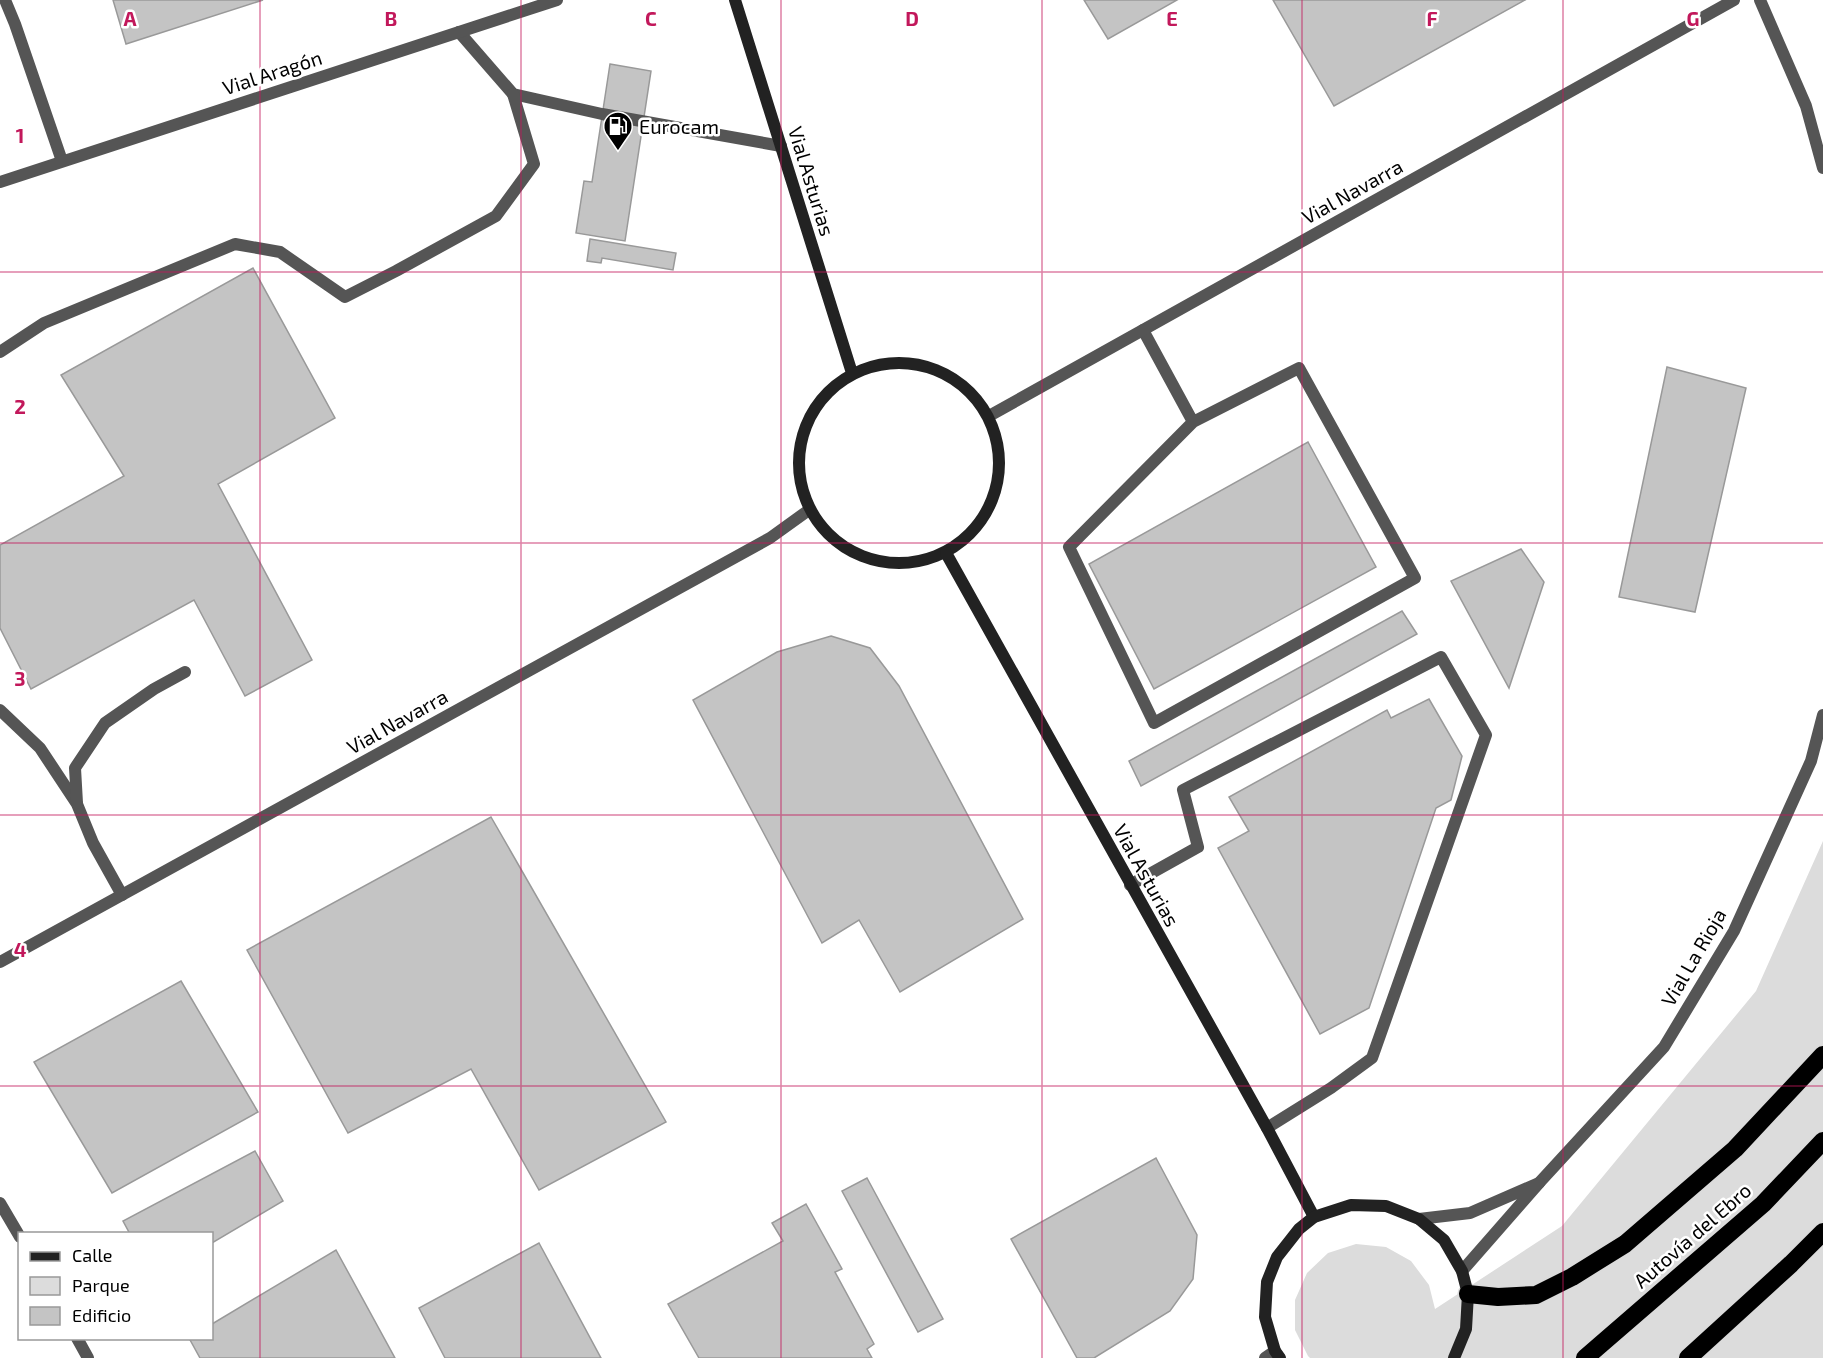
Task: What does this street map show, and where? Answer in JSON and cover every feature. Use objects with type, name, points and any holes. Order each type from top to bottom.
[{"type":"highway","points":[[1468,1294],[1498,1297],[1536,1295],[1572,1277],[1625,1244],[1735,1149],[1823,1054]]},
{"type":"highway","name":"Autovía del Ebro","points":[[1585,1358],[1763,1204],[1823,1141]]},
{"type":"highway","points":[[1688,1358],[1823,1232]]},
{"type":"street","points":[[5,0],[62,161]]},
{"type":"street","name":"Vial Aragón","points":[[0,182],[556,0]]},
{"type":"street","name":"Vial Asturias","points":[[735,0],[852,373]]},
{"type":"street","name":"Vial Navarra","points":[[989,416],[1734,0]]},
{"type":"street","points":[[1760,0],[1806,106],[1823,168]]},
{"type":"street","points":[[0,352],[44,323],[235,244],[280,252],[345,297],[396,272],[496,216],[534,164],[513,94],[459,32]]},
{"type":"street","points":[[513,94],[602,114],[781,146]]},
{"type":"street","points":[[1143,330],[1193,422]]},
{"type":"street","points":[[890,362],[929,366],[964,385],[989,416],[1000,454],[996,493],[977,528],[946,553],[908,564],[869,560],[835,541],[809,510],[798,472],[802,433],[821,398],[852,373],[890,362]]},
{"type":"street","points":[[1299,368],[1415,578],[1154,723],[1069,547],[1193,422],[1299,368]]},
{"type":"street","name":"Vial Navarra","points":[[0,962],[770,538],[809,510]]},
{"type":"street","name":"Vial Asturias","points":[[946,553],[1267,1128],[1314,1217]]},
{"type":"street","points":[[1130,885],[1198,848],[1183,790],[1441,657],[1486,735],[1372,1058],[1331,1088],[1267,1128]]},
{"type":"street","points":[[77,804],[75,768],[105,723],[154,689],[184,672]]},
{"type":"street","points":[[0,711],[40,748],[77,804],[93,843],[122,895]]},
{"type":"street","name":"Vial La Rioja","points":[[1462,1271],[1664,1047],[1734,931],[1811,761],[1823,715]]},
{"type":"street","points":[[1419,1219],[1470,1213],[1539,1183]]},
{"type":"street","points":[[0,1203],[18,1234]]},
{"type":"street","points":[[1273,1356],[1265,1317],[1267,1282],[1277,1257],[1299,1229],[1314,1217],[1351,1205],[1386,1206],[1419,1219],[1444,1240],[1462,1271],[1468,1294],[1466,1329],[1454,1358]]},
{"type":"street","points":[[78,1340],[88,1358]]},
{"type":"green space","points":[[1823,841],[1823,1358],[1310,1358],[1295,1330],[1295,1300],[1307,1273],[1328,1253],[1356,1244],[1386,1247],[1411,1261],[1429,1285],[1435,1309],[1562,1226],[1756,991]]},
{"type":"building","points":[[113,0],[263,0],[126,44]]},
{"type":"building","points":[[1084,0],[1177,0],[1108,39]]},
{"type":"building","points":[[1273,0],[1525,0],[1334,106]]},
{"type":"building","name":"Eurocam","points":[[610,64],[651,71],[625,241],[576,233],[584,181],[592,182]]},
{"type":"building","points":[[590,239],[676,253],[673,270],[602,258],[601,263],[587,261]]},
{"type":"building","points":[[253,268],[335,418],[218,484],[312,660],[245,696],[194,600],[31,689],[0,628],[0,545],[124,476],[61,375]]},
{"type":"building","points":[[1667,367],[1746,388],[1695,612],[1619,597]]},
{"type":"building","points":[[1308,442],[1376,567],[1154,689],[1089,564]]},
{"type":"building","points":[[1521,549],[1544,582],[1509,688],[1451,581]]},
{"type":"building","points":[[1402,611],[1417,634],[1141,786],[1129,761]]},
{"type":"building","points":[[831,636],[870,648],[899,686],[1023,919],[900,992],[859,920],[822,943],[693,700],[777,652]]},
{"type":"building","points":[[1429,699],[1462,756],[1451,800],[1436,808],[1369,1008],[1320,1034],[1218,848],[1249,831],[1229,797],[1387,710],[1391,718]]},
{"type":"building","points":[[491,817],[666,1122],[539,1190],[471,1069],[348,1133],[247,950]]},
{"type":"building","points":[[181,981],[258,1112],[112,1193],[34,1062]]},
{"type":"building","points":[[255,1151],[283,1201],[213,1242],[213,1232],[129,1232],[123,1221]]},
{"type":"building","points":[[1156,1158],[1197,1235],[1193,1279],[1170,1311],[1094,1358],[1077,1358],[1011,1239]]},
{"type":"building","points":[[867,1178],[943,1319],[918,1332],[842,1191]]},
{"type":"building","points":[[806,1204],[842,1269],[835,1272],[874,1344],[867,1349],[872,1358],[699,1358],[668,1304],[783,1241],[772,1223]]},
{"type":"building","points":[[539,1243],[601,1358],[445,1358],[419,1308]]},
{"type":"building","points":[[336,1250],[395,1358],[200,1358],[190,1340],[213,1340],[213,1323]]},
{"type":"place","name":"Eurocam","points":[[618,152]]}]
